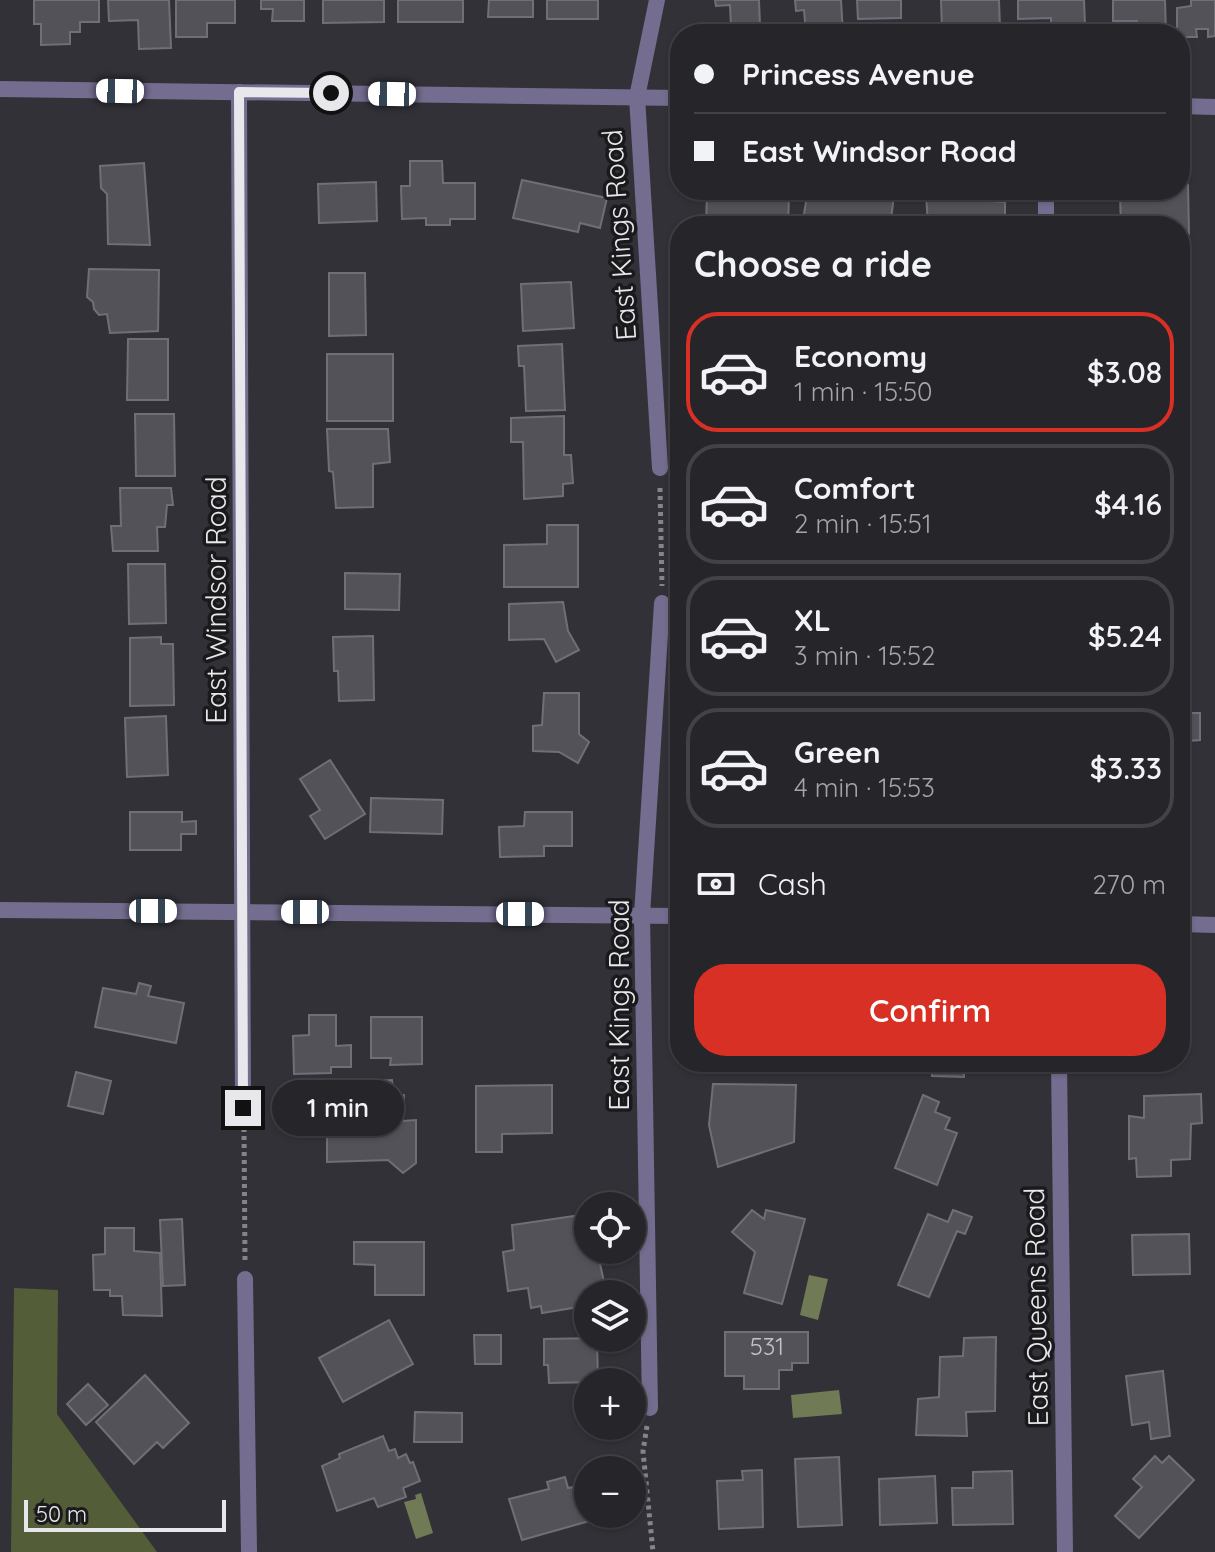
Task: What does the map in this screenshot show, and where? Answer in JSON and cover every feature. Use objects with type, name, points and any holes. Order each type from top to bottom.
[{"type":"street","name":"East Kings Road","points":[[657,0],[637,97],[660,468]]},
{"type":"street","points":[[0,89],[670,98]]},
{"type":"street","name":"East Windsor Road","points":[[239,92],[243,1108]]},
{"type":"street","points":[[1190,106],[1215,107]]},
{"type":"street","name":"East Kings Road","points":[[650,1408],[642,915],[662,603]]},
{"type":"street","points":[[0,910],[670,916]]},
{"type":"street","points":[[1190,924],[1215,925]]},
{"type":"street","name":"East Queens Road","points":[[1059,1072],[1065,1552]]},
{"type":"street","points":[[245,1279],[249,1552]]},
{"type":"path","points":[[660,468],[662,603]]},
{"type":"path","points":[[243,1108],[245,1279]]},
{"type":"path","points":[[650,1408],[643,1451],[653,1552]]},
{"type":"shaded area","points":[[809,1275],[828,1279],[818,1320],[800,1315]]},
{"type":"shaded area","points":[[14,1288],[58,1290],[57,1414],[157,1552],[11,1552]]},
{"type":"shaded area","points":[[839,1390],[842,1414],[793,1418],[791,1395]]},
{"type":"shaded area","points":[[421,1493],[433,1533],[416,1539],[404,1502],[416,1499],[415,1495]]},
{"type":"building","points":[[34,0],[99,0],[99,22],[80,22],[80,32],[70,32],[70,44],[41,45],[41,24],[34,24]]},
{"type":"building","points":[[108,0],[169,0],[171,48],[139,49],[138,20],[109,21]]},
{"type":"building","points":[[176,0],[235,0],[235,23],[207,23],[207,37],[176,37]]},
{"type":"building","points":[[261,0],[304,0],[304,21],[272,21],[273,9],[261,9]]},
{"type":"building","points":[[323,0],[384,0],[384,22],[323,23]]},
{"type":"building","points":[[398,0],[463,0],[463,22],[398,22]]},
{"type":"building","points":[[489,0],[533,0],[533,17],[488,17]]},
{"type":"building","points":[[547,0],[598,0],[598,19],[547,19]]},
{"type":"building","points":[[715,0],[759,0],[760,24],[731,24],[730,5],[716,6]]},
{"type":"building","points":[[795,0],[841,0],[842,24],[805,24],[804,10],[796,11]]},
{"type":"building","points":[[857,0],[901,0],[901,18],[858,19]]},
{"type":"building","points":[[941,0],[999,0],[1000,24],[942,24]]},
{"type":"building","points":[[1018,0],[1084,0],[1085,24],[1051,24],[1051,18],[1018,19]]},
{"type":"building","points":[[1113,0],[1165,0],[1166,24],[1113,21]]},
{"type":"building","points":[[1191,0],[1215,0],[1215,36],[1208,37],[1208,29],[1196,29],[1197,37],[1190,37],[1190,24],[1177,24],[1177,8],[1191,6]]},
{"type":"building","points":[[410,161],[442,161],[443,183],[475,183],[475,219],[450,219],[450,225],[426,225],[426,218],[402,219],[401,186],[410,186]]},
{"type":"building","points":[[144,163],[150,245],[108,244],[107,194],[101,188],[100,166]]},
{"type":"building","points":[[522,180],[607,198],[600,228],[580,223],[578,232],[513,218]]},
{"type":"building","points":[[376,182],[377,221],[319,223],[318,184]]},
{"type":"building","points":[[707,200],[789,200],[788,216],[706,216]]},
{"type":"building","points":[[806,200],[893,200],[891,216],[804,216]]},
{"type":"building","points":[[926,200],[1005,202],[1005,216],[927,216]]},
{"type":"building","points":[[1120,200],[1188,200],[1189,216],[1121,216]]},
{"type":"building","points":[[89,269],[159,270],[158,331],[110,333],[107,314],[99,315],[87,297]]},
{"type":"building","points":[[329,273],[365,273],[366,335],[329,336]]},
{"type":"building","points":[[571,282],[574,328],[523,331],[521,284]]},
{"type":"building","points":[[128,339],[168,339],[168,400],[127,400]]},
{"type":"building","points":[[562,344],[565,410],[526,411],[524,366],[519,366],[518,346]]},
{"type":"building","points":[[327,354],[393,354],[393,421],[327,421]]},
{"type":"building","points":[[135,414],[174,414],[175,476],[136,476]]},
{"type":"building","points":[[564,416],[564,455],[571,455],[573,483],[563,484],[563,496],[524,499],[523,442],[511,442],[511,418]]},
{"type":"building","points":[[327,429],[388,429],[390,462],[373,464],[373,507],[336,508],[333,472],[329,471]]},
{"type":"building","points":[[120,488],[171,488],[173,505],[167,505],[165,527],[157,527],[158,551],[113,551],[111,526],[121,526]]},
{"type":"building","points":[[547,525],[578,525],[578,587],[504,587],[504,545],[547,544]]},
{"type":"building","points":[[128,564],[165,564],[166,623],[129,624]]},
{"type":"building","points":[[345,573],[400,574],[399,610],[345,609]]},
{"type":"building","points":[[563,602],[568,631],[579,650],[556,662],[544,639],[509,640],[509,604]]},
{"type":"building","points":[[373,636],[374,700],[339,701],[333,637]]},
{"type":"building","points":[[161,637],[161,644],[173,644],[174,705],[130,706],[130,638]]},
{"type":"building","points":[[544,693],[579,693],[579,734],[589,742],[578,763],[559,752],[533,751],[533,726],[542,725]]},
{"type":"building","points":[[1190,713],[1200,713],[1200,740],[1190,741]]},
{"type":"building","points":[[166,716],[168,775],[127,777],[125,718]]},
{"type":"building","points":[[330,760],[365,814],[325,839],[310,816],[320,810],[300,779]]},
{"type":"building","points":[[371,798],[443,800],[442,834],[370,832]]},
{"type":"building","points":[[130,812],[182,812],[182,822],[196,821],[196,834],[181,834],[181,850],[130,850]]},
{"type":"building","points":[[525,812],[572,812],[572,846],[544,846],[544,856],[500,857],[499,827],[524,826]]},
{"type":"building","points":[[139,983],[151,986],[148,996],[184,1003],[176,1043],[95,1027],[103,988],[136,994]]},
{"type":"building","points":[[309,1015],[336,1015],[336,1046],[351,1045],[351,1067],[331,1067],[331,1073],[294,1074],[293,1036],[309,1035]]},
{"type":"building","points":[[371,1017],[422,1017],[422,1064],[390,1065],[391,1058],[371,1058]]},
{"type":"building","points":[[76,1072],[111,1081],[103,1114],[68,1106]]},
{"type":"building","points":[[932,1072],[964,1072],[964,1077],[932,1076]]},
{"type":"building","points":[[392,1080],[394,1096],[404,1095],[403,1121],[416,1120],[416,1163],[403,1173],[388,1160],[327,1162],[327,1101],[337,1101],[335,1083]]},
{"type":"building","points":[[713,1084],[796,1085],[794,1142],[718,1167],[709,1125]]},
{"type":"building","points":[[552,1085],[552,1133],[502,1134],[502,1152],[476,1152],[476,1086]]},
{"type":"building","points":[[1201,1094],[1202,1123],[1191,1124],[1190,1159],[1171,1160],[1171,1176],[1137,1177],[1136,1158],[1129,1159],[1129,1116],[1144,1118],[1144,1096]]},
{"type":"building","points":[[923,1095],[939,1102],[935,1112],[950,1118],[945,1129],[957,1133],[937,1185],[895,1168]]},
{"type":"building","points":[[752,1210],[764,1219],[766,1210],[805,1219],[782,1304],[744,1293],[755,1252],[732,1232]]},
{"type":"building","points":[[953,1210],[972,1217],[965,1234],[957,1231],[929,1297],[898,1285],[928,1214],[948,1222]]},
{"type":"building","points":[[574,1216],[574,1264],[600,1264],[604,1280],[574,1280],[574,1308],[542,1313],[541,1306],[531,1308],[528,1288],[508,1291],[503,1252],[514,1250],[512,1225]]},
{"type":"building","points":[[182,1219],[185,1285],[163,1286],[160,1220]]},
{"type":"building","points":[[105,1228],[134,1228],[134,1251],[160,1253],[162,1316],[123,1315],[122,1296],[110,1296],[110,1290],[94,1290],[93,1255],[105,1254]]},
{"type":"building","points":[[1189,1234],[1190,1274],[1133,1275],[1132,1235]]},
{"type":"building","points":[[354,1242],[424,1242],[424,1295],[375,1295],[375,1265],[354,1264]]},
{"type":"building","points":[[389,1320],[413,1364],[343,1402],[319,1358]]},
{"type":"building","points":[[725,1332],[808,1332],[808,1363],[792,1363],[792,1370],[779,1370],[779,1389],[744,1389],[744,1376],[725,1376]]},
{"type":"building","points":[[474,1335],[501,1335],[501,1364],[475,1364]]},
{"type":"building","points":[[996,1337],[995,1411],[966,1412],[967,1436],[916,1435],[918,1399],[939,1397],[940,1357],[963,1356],[964,1338]]},
{"type":"building","points":[[574,1338],[574,1352],[597,1352],[598,1368],[574,1368],[574,1382],[549,1383],[548,1365],[544,1365],[544,1339]]},
{"type":"building","points":[[1163,1371],[1170,1436],[1151,1439],[1149,1422],[1132,1425],[1126,1376]]},
{"type":"building","points":[[145,1375],[189,1423],[163,1448],[157,1442],[134,1464],[96,1422]]},
{"type":"building","points":[[88,1384],[108,1405],[86,1425],[67,1404]]},
{"type":"building","points":[[415,1412],[462,1413],[462,1442],[414,1442]]},
{"type":"building","points":[[383,1436],[389,1451],[395,1449],[398,1458],[406,1454],[410,1463],[413,1462],[420,1481],[403,1488],[406,1497],[378,1507],[374,1498],[337,1511],[322,1466],[340,1458],[339,1454]]},
{"type":"building","points":[[1155,1456],[1162,1463],[1169,1456],[1194,1480],[1139,1538],[1115,1516],[1142,1487],[1133,1479]]},
{"type":"building","points":[[839,1457],[842,1525],[798,1527],[795,1459]]},
{"type":"building","points":[[762,1470],[763,1527],[719,1529],[717,1481],[743,1480],[742,1471]]},
{"type":"building","points":[[1012,1471],[1013,1524],[953,1525],[952,1488],[973,1488],[973,1472]]},
{"type":"building","points":[[935,1476],[937,1523],[880,1525],[879,1479]]},
{"type":"building","points":[[565,1477],[568,1488],[574,1487],[574,1525],[522,1540],[509,1499],[549,1489],[547,1482]]},
{"type":"route","points":[[243,1108],[239,92],[331,93]]}]
